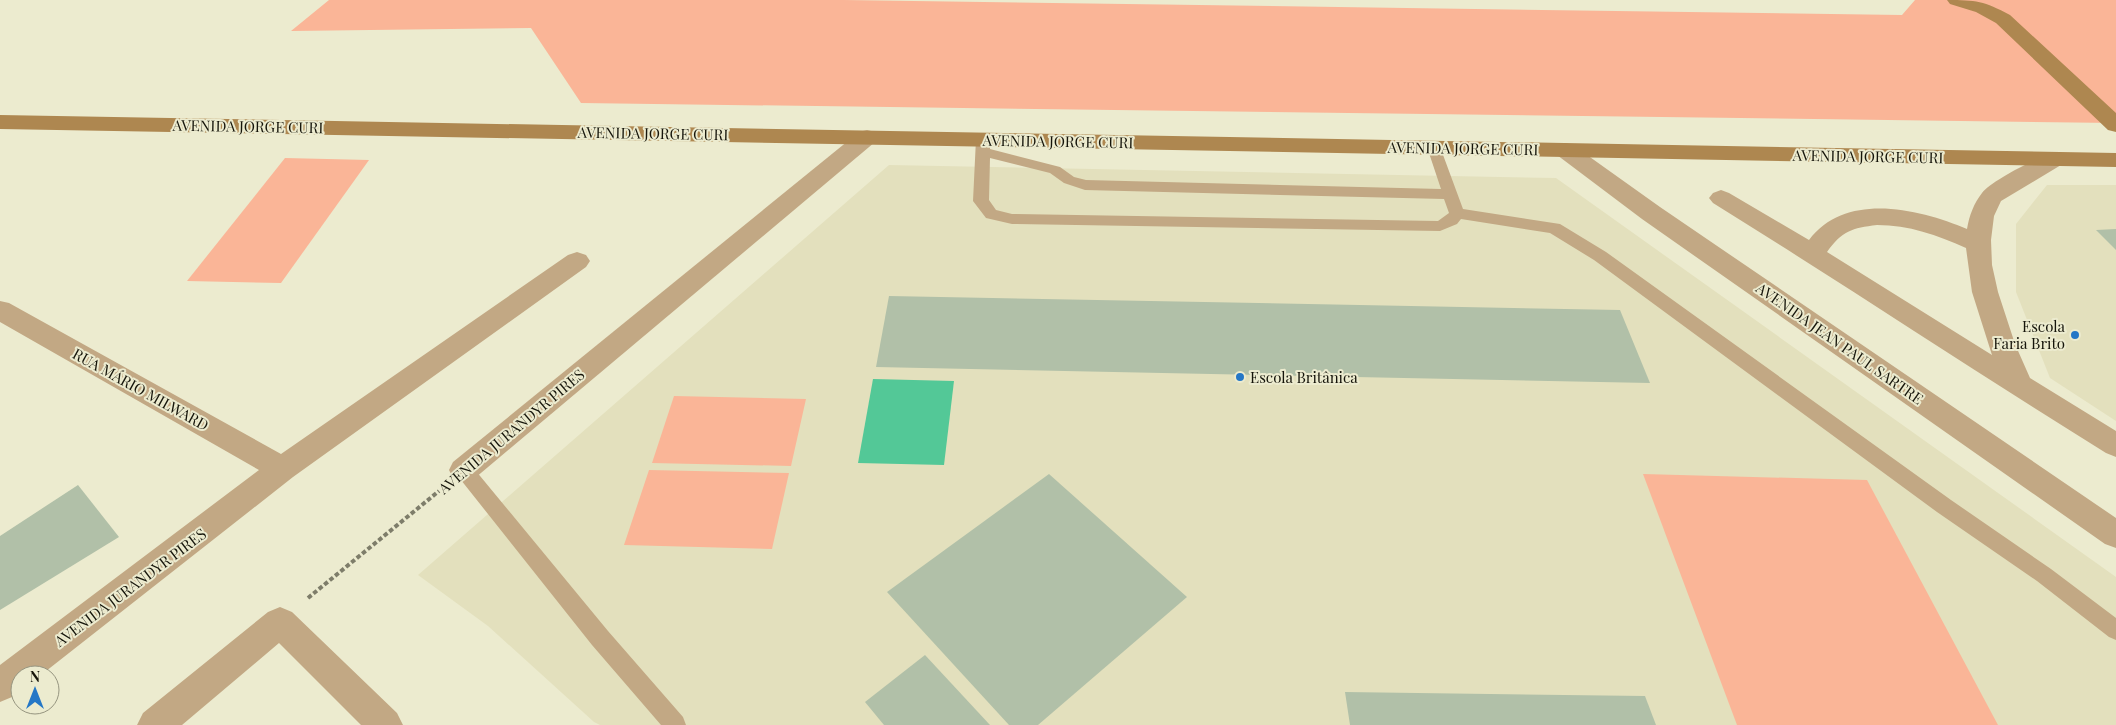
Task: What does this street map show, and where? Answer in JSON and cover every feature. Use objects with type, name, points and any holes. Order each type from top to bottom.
[{"type":"street","points":[[1957,0],[1983,8],[2003,19],[2116,125]]},
{"type":"street","name":"AVENIDA JORGE CURI","points":[[0,122],[867,136],[983,146],[1434,147],[2116,160]]},
{"type":"street","name":"AVENIDA JURANDYR PIRES","points":[[464,470],[867,136]]},
{"type":"street","points":[[2093,160],[2111,144],[2116,136]]},
{"type":"street","name":"AVENIDA JEAN PAUL SARTRE","points":[[1564,150],[1651,213],[2116,535]]},
{"type":"street","points":[[2020,387],[2004,351],[1980,272],[1977,243],[1980,219],[1992,196],[2053,160]]},
{"type":"street","points":[[1721,198],[1813,253],[2020,387],[2116,446]]},
{"type":"street","points":[[1813,253],[1826,235],[1844,222],[1871,217],[1901,217],[1941,226],[1977,243]]},
{"type":"street","name":"AVENIDA JURANDYR PIRES","points":[[0,686],[282,469],[577,260]]},
{"type":"street","name":"RUA MÁRIO MILWARD","points":[[0,310],[282,469]]},
{"type":"street","points":[[156,725],[280,622],[385,725]]},
{"type":"lane","points":[[1449,194],[1084,186],[1068,180],[1055,170],[983,146],[981,201],[991,214],[1012,219],[1440,226],[1452,220],[1457,213]]},
{"type":"lane","points":[[1434,147],[1457,213]]},
{"type":"lane","points":[[1457,213],[1554,228],[1600,256],[1944,506],[2044,575],[2116,630]]},
{"type":"lane","points":[[464,470],[600,638],[675,725]]},
{"type":"path","name":"AVENIDA JURANDYR PIRES","points":[[280,622],[464,470]]},
{"type":"shaded area","points":[[329,0],[844,0],[1902,15],[1915,0],[2116,0],[2116,123],[581,103],[531,28],[291,31]]},
{"type":"shaded area","points":[[285,158],[369,160],[281,283],[187,281]]},
{"type":"shaded area","name":"Escola Britânica","points":[[889,165],[1556,178],[2116,577],[2116,725],[600,725],[594,722],[488,626],[418,575]]},
{"type":"shaded area","name":"Escola Faria Brito","points":[[2047,185],[2116,185],[2116,421],[2050,378],[2016,292],[2016,224]]},
{"type":"shaded area","points":[[873,379],[954,381],[944,465],[858,463]]},
{"type":"shaded area","points":[[674,396],[806,399],[791,466],[652,463]]},
{"type":"shaded area","points":[[649,470],[789,473],[772,549],[624,545]]},
{"type":"shaded area","points":[[1643,474],[1867,480],[1998,725],[1737,725]]},
{"type":"building","points":[[2116,229],[2116,250],[2096,230]]},
{"type":"building","points":[[889,296],[1620,310],[1650,383],[876,367]]},
{"type":"building","points":[[1049,474],[1187,597],[1038,725],[1009,725],[887,592]]},
{"type":"building","points":[[78,485],[119,537],[0,610],[0,536]]},
{"type":"building","points":[[925,655],[990,725],[884,725],[865,702]]},
{"type":"building","points":[[1345,692],[1645,696],[1656,725],[1350,725]]},
{"type":"place","name":"Escola Faria Brito","points":[[2075,335]]},
{"type":"place","name":"Escola Britânica","points":[[1240,377]]}]
